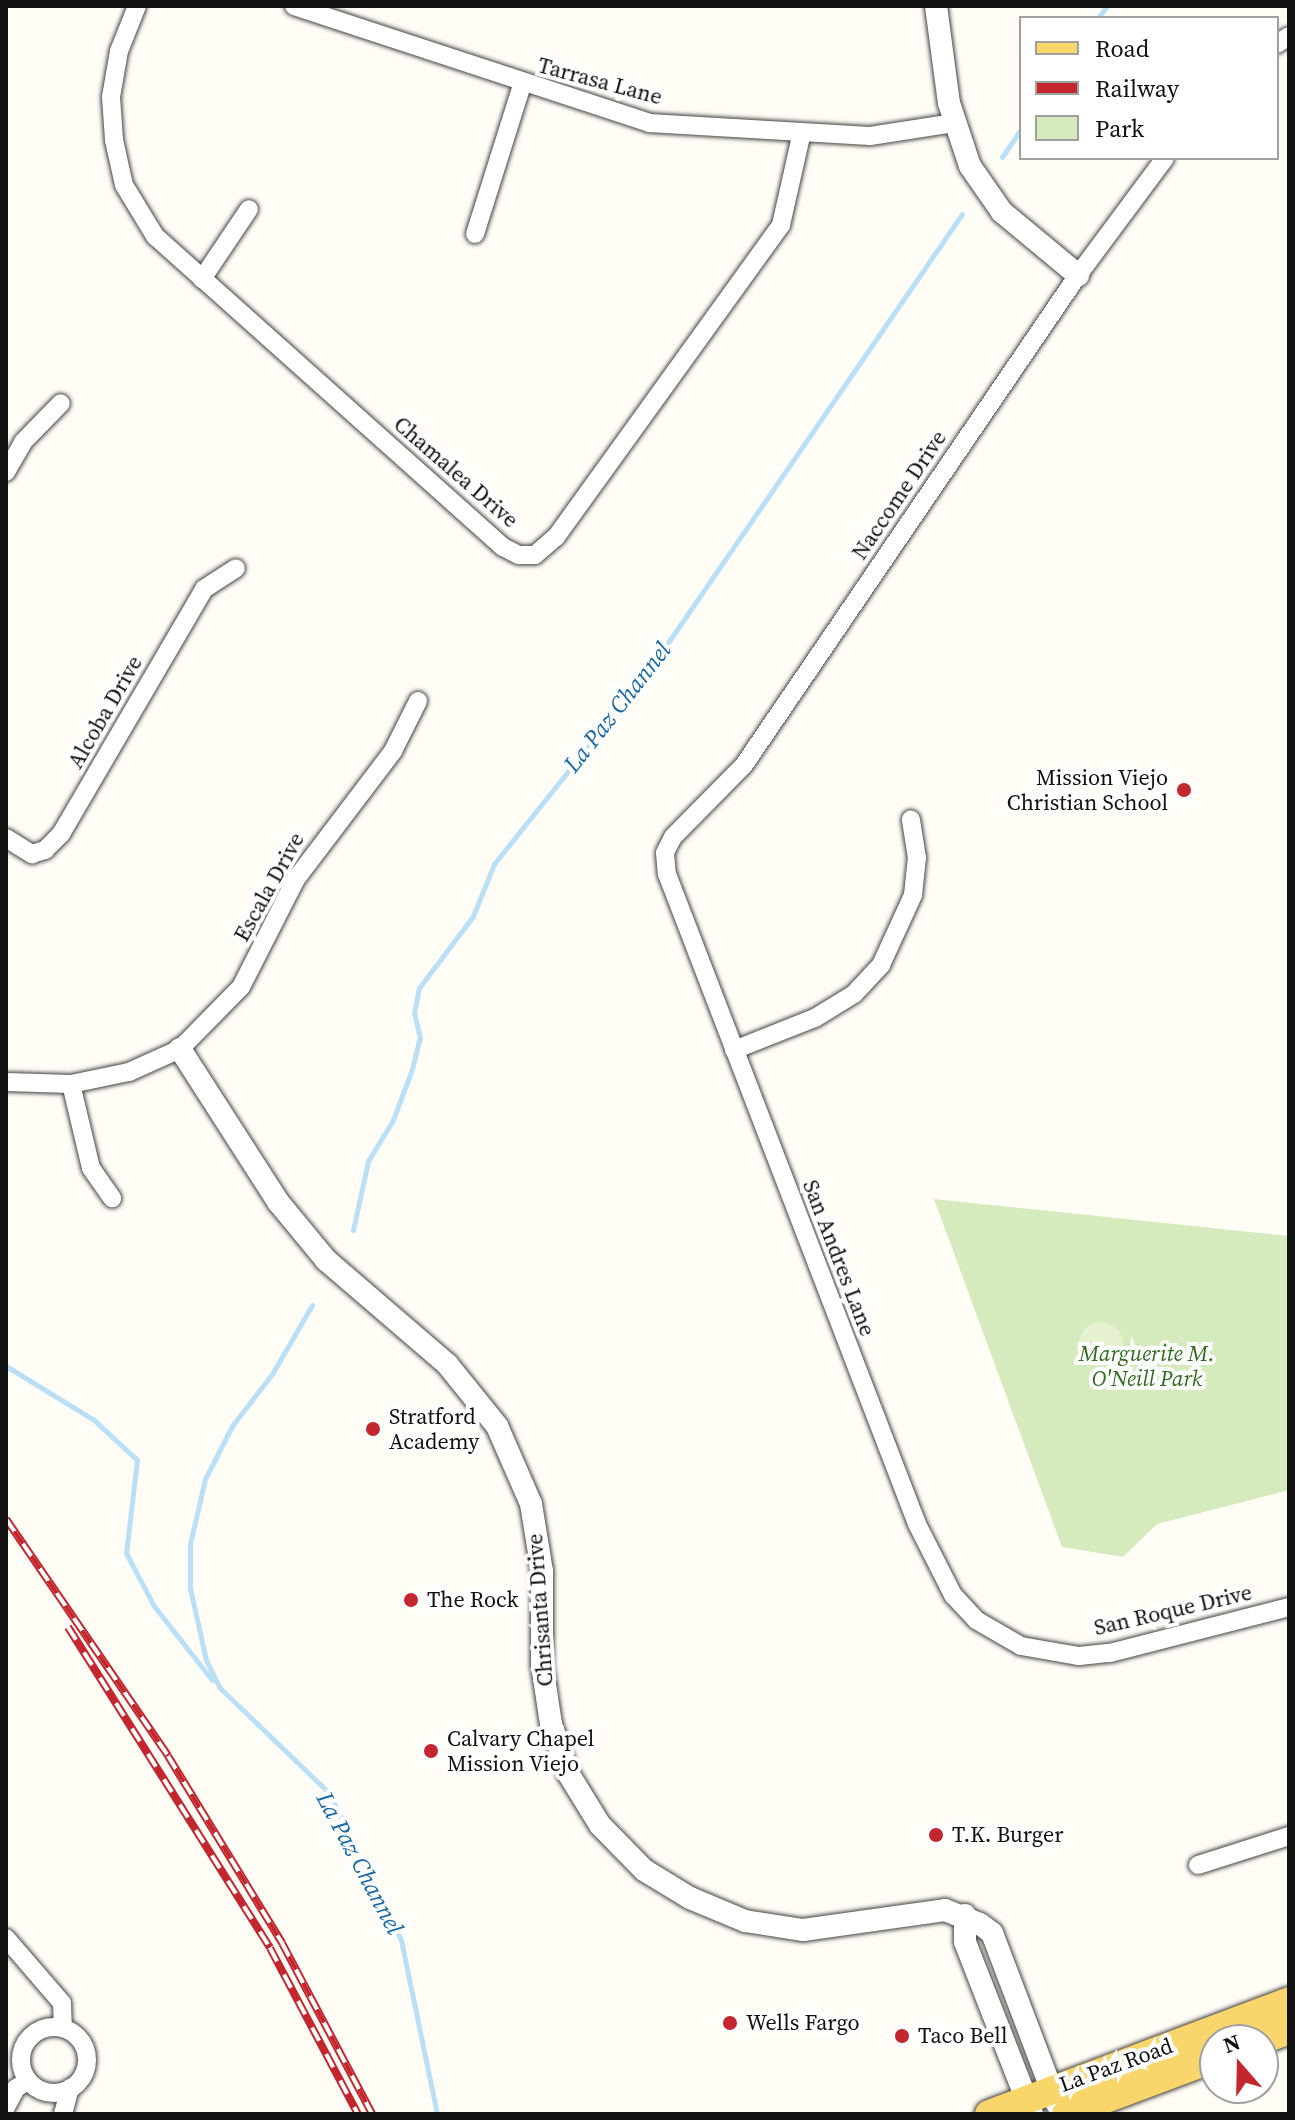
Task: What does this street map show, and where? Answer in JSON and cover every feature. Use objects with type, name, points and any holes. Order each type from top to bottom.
[{"type":"main road","name":"La Paz Road","points":[[1047,2106],[1289,2001]]},
{"type":"main road","name":"La Paz Road","points":[[989,2114],[1047,2106],[1199,2063]]},
{"type":"street","name":"Chamalea Drive","points":[[137,6],[119,51],[111,97],[124,185],[155,236],[503,547],[535,555],[556,537],[781,225],[802,132]]},
{"type":"street","name":"Tarrasa Lane","points":[[294,6],[522,85],[649,123],[897,135],[954,123]]},
{"type":"street","points":[[936,6],[954,123],[970,166],[1002,212],[1078,275]]},
{"type":"street","points":[[475,234],[522,85]]},
{"type":"street","name":"Naccome Drive","points":[[665,853],[673,837],[744,765],[1078,275],[1164,160]]},
{"type":"street","points":[[202,279],[249,209]]},
{"type":"street","points":[[6,472],[23,442],[61,403]]},
{"type":"street","name":"Alcoba Drive","points":[[6,838],[32,854],[45,850],[61,834],[204,589],[236,568]]},
{"type":"street","name":"Escala Drive","points":[[180,1049],[241,987],[296,879],[393,751],[418,701]]},
{"type":"street","points":[[734,1050],[815,1018],[854,994],[881,965],[913,895],[917,858],[911,819]]},
{"type":"street","name":"San Andres Lane","points":[[665,853],[667,874],[937,1569],[976,1620],[1021,1646]]},
{"type":"street","points":[[6,1082],[71,1084],[129,1072],[180,1049]]},
{"type":"street","name":"Chrisanta Drive","points":[[180,1049],[279,1203],[326,1260],[447,1364],[497,1426],[531,1504],[542,1571],[542,1665],[551,1724],[568,1773],[600,1825],[644,1870],[690,1898],[745,1921],[803,1930],[853,1927],[923,1911],[965,1915],[992,1933],[1047,2106]]},
{"type":"street","points":[[71,1084],[91,1168],[112,1198]]},
{"type":"street","name":"San Roque Drive","points":[[1021,1646],[1047,1653],[1110,1653],[1289,1607]]},
{"type":"street","points":[[1198,1865],[1289,1836]]},
{"type":"street","points":[[6,1938],[62,2003],[63,2028],[86,2050],[85,2072],[70,2088],[63,2114]]},
{"type":"street","points":[[63,2028],[35,2033],[14,2056],[28,2081],[53,2093],[70,2088]]},
{"type":"street","points":[[6,2107],[16,2088],[28,2081]]},
{"type":"green space","name":"Marguerite M. O'Neill Park","points":[[934,1199],[1289,1236],[1289,1490],[1157,1524],[1123,1557],[1062,1547]]},
{"type":"green space","points":[[1101,1322],[1117,1328],[1123,1344],[1117,1360],[1101,1366],[1085,1360],[1079,1344],[1085,1328]]},
{"type":"waterway","name":"La Paz Channel","points":[[1100,16],[1107,6]]},
{"type":"waterway","name":"La Paz Channel","points":[[1002,157],[1019,132]]},
{"type":"waterway","name":"La Paz Channel","points":[[353,1230],[368,1161],[393,1120],[412,1069],[420,1038],[414,1013],[419,988],[473,916],[494,864],[652,666],[962,214]]},
{"type":"waterway","name":"La Paz Channel","points":[[312,1305],[272,1374],[232,1426],[205,1479],[190,1544],[190,1588],[206,1660],[219,1687],[329,1793],[401,1940],[437,2114]]},
{"type":"waterway","points":[[6,1366],[94,1420],[137,1460],[126,1553],[154,1606],[212,1680]]},
{"type":"railway","points":[[6,1519],[168,1756],[282,1943],[372,2114]]},
{"type":"railway","points":[[68,1627],[270,1948],[358,2114]]},
{"type":"place","name":"Mission Viejo Christian School","points":[[1184,790]]},
{"type":"place","name":"Stratford Academy","points":[[373,1429]]},
{"type":"place","name":"The Rock","points":[[411,1600]]},
{"type":"place","name":"Calvary Chapel Mission Viejo","points":[[431,1751]]},
{"type":"place","name":"T.K. Burger","points":[[936,1835]]},
{"type":"place","name":"Wells Fargo","points":[[730,2023]]},
{"type":"place","name":"Taco Bell","points":[[902,2036]]}]
